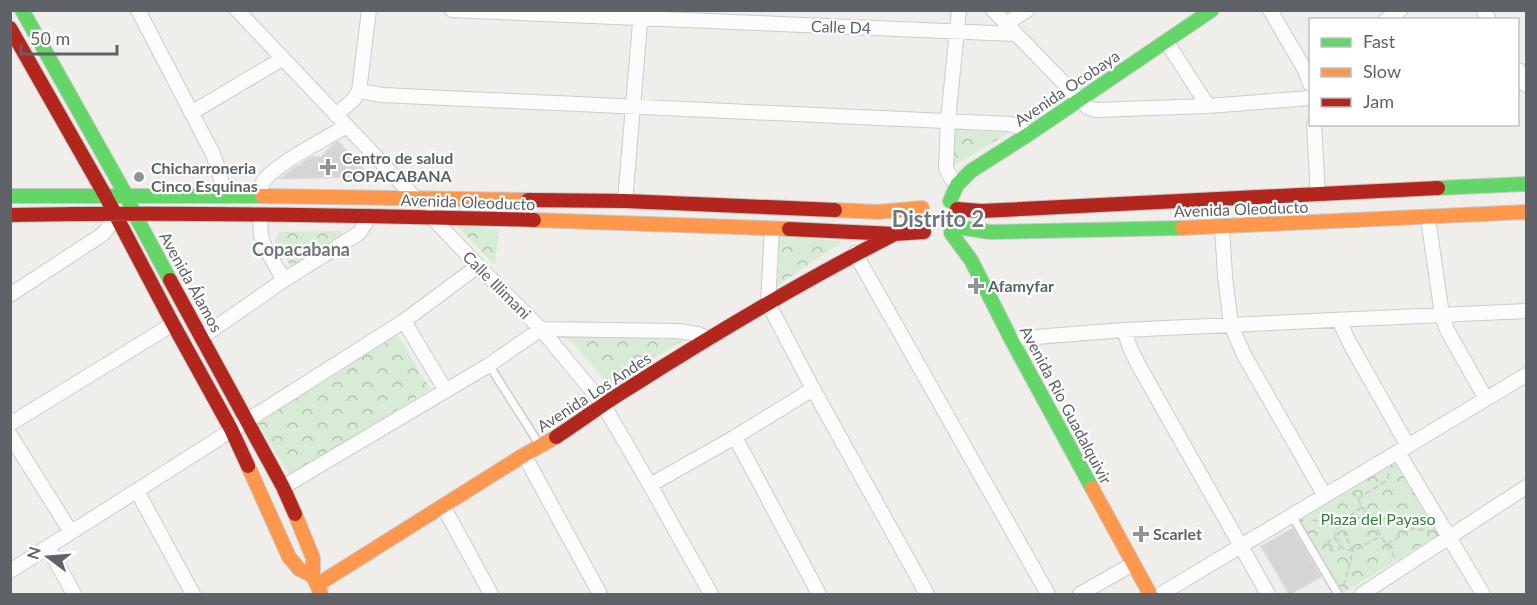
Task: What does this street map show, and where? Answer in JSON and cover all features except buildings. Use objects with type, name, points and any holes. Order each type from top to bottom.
[{"type":"street","name":"Avenida Álamos","points":[[22,10],[126,195],[283,487],[313,558],[317,585]]},
{"type":"street","points":[[138,10],[215,160],[223,185],[223,195]]},
{"type":"street","name":"Calle Illimani","points":[[237,10],[431,217],[541,329],[603,404],[711,594]]},
{"type":"street","points":[[336,115],[354,99],[359,91],[369,10]]},
{"type":"street","name":"Calle D4","points":[[452,10],[641,14],[957,32],[1010,29]]},
{"type":"street","points":[[957,185],[946,168],[948,120],[959,10]]},
{"type":"street","points":[[993,10],[1087,107],[1095,110],[1208,106],[1309,98]]},
{"type":"street","points":[[1010,29],[1027,10]]},
{"type":"street","name":"Avenida Ocobaya","points":[[939,203],[971,171],[1212,10]]},
{"type":"street","points":[[1270,10],[1308,68]]},
{"type":"street","points":[[625,201],[641,14]]},
{"type":"street","points":[[10,28],[105,195],[231,429],[289,556],[296,567],[317,585]]},
{"type":"street","points":[[1166,41],[1208,106]]},
{"type":"street","points":[[191,112],[282,59]]},
{"type":"street","points":[[1519,72],[1527,88]]},
{"type":"street","points":[[359,91],[382,95],[948,120],[1010,124],[1029,134]]},
{"type":"street","points":[[260,196],[263,183],[275,170],[347,126]]},
{"type":"street","points":[[1314,126],[1318,195]]},
{"type":"street","name":"Avenida Oleoducto","points":[[10,196],[414,197],[625,201],[878,212],[939,203],[981,211],[1527,184]]},
{"type":"street","points":[[939,203],[959,221],[954,230],[944,237],[930,236],[924,232],[919,216],[939,203]]},
{"type":"street","name":"Avenida Oleoducto","points":[[954,230],[990,232],[1222,227],[1527,212]]},
{"type":"street","points":[[10,295],[103,234],[110,225],[114,213]]},
{"type":"street","name":"Avenida Oleoducto","points":[[10,215],[134,213],[431,217],[894,234],[924,232]]},
{"type":"street","points":[[260,215],[261,236],[265,247],[284,280]]},
{"type":"street","points":[[202,337],[284,280],[358,234],[366,223],[367,216]]},
{"type":"street","points":[[1428,218],[1442,315],[1447,330],[1486,399]]},
{"type":"street","points":[[1222,227],[1231,325],[1244,355],[1325,496]]},
{"type":"street","points":[[772,228],[768,303],[927,594]]},
{"type":"street","name":"Avenida Río Guadalquivir","points":[[954,230],[1150,594]]},
{"type":"street","name":"Avenida Los Andes","points":[[317,585],[524,455],[541,447],[603,404],[768,303],[855,253],[894,234]]},
{"type":"street","points":[[855,253],[1048,594]]},
{"type":"street","points":[[10,571],[404,321],[478,266]]},
{"type":"street","points":[[1011,339],[1124,330],[1527,311]]},
{"type":"street","points":[[1339,320],[1443,535],[1483,594]]},
{"type":"street","points":[[404,321],[446,391]]},
{"type":"street","points":[[10,424],[173,324]]},
{"type":"street","points":[[283,487],[489,365],[541,329],[678,331],[698,334],[709,339]]},
{"type":"street","points":[[1124,330],[1134,357],[1268,594]]},
{"type":"street","points":[[1161,594],[1527,375]]},
{"type":"street","points":[[650,485],[813,389]]},
{"type":"street","points":[[10,435],[72,532]]},
{"type":"street","points":[[735,437],[819,594]]},
{"type":"street","points":[[524,455],[600,594]]},
{"type":"street","points":[[1368,593],[1443,535],[1527,487]]},
{"type":"street","points":[[137,491],[193,594]]},
{"type":"street","points":[[443,506],[490,594]]},
{"type":"street","points":[[48,547],[74,594]]},
{"type":"street","points":[[1080,594],[1133,564]]},
{"type":"lane","points":[[489,365],[541,447]]},
{"type":"lane","points":[[1292,516],[1340,592]]},
{"type":"path","points":[[1357,500],[1387,480],[1390,471]]},
{"type":"path","points":[[1349,487],[1395,558]]},
{"type":"path","points":[[1334,538],[1339,541],[1339,547],[1335,551],[1328,548],[1339,525],[1362,507]]},
{"type":"path","points":[[1310,519],[1339,525]]},
{"type":"path","points":[[1339,525],[1353,551]]},
{"type":"path","points":[[1386,544],[1413,528],[1443,535]]},
{"type":"path","points":[[1340,592],[1353,551],[1380,536]]},
{"type":"path","points":[[1339,547],[1353,551]]},
{"type":"green space","points":[[955,130],[1010,132],[950,168]]},
{"type":"green space","points":[[457,226],[499,229],[495,265]]},
{"type":"green space","points":[[341,231],[342,238],[294,271],[275,243],[279,232]]},
{"type":"green space","points":[[778,236],[843,241],[777,286]]},
{"type":"green space","points":[[396,332],[430,389],[290,476],[257,422]]},
{"type":"green space","points":[[566,336],[686,339],[610,385]]},
{"type":"green space","name":"Plaza del Payaso","points":[[1396,456],[1440,534],[1343,593],[1297,517]]},
{"type":"traffic: fast","points":[[22,10],[126,195],[170,280]]},
{"type":"traffic: fast","points":[[950,201],[957,185],[971,171],[1212,10]]},
{"type":"traffic: fast","points":[[1438,188],[1526,184]]},
{"type":"traffic: fast","points":[[10,196],[262,196]]},
{"type":"traffic: fast","points":[[957,227],[990,232],[1182,228]]},
{"type":"traffic: fast","points":[[951,233],[971,260],[1092,488]]},
{"type":"traffic: slow","points":[[262,196],[528,200]]},
{"type":"traffic: slow","points":[[835,210],[878,212],[922,208]]},
{"type":"traffic: slow","points":[[1182,228],[1526,212]]},
{"type":"traffic: slow","points":[[534,220],[789,229]]},
{"type":"traffic: slow","points":[[317,585],[556,437]]},
{"type":"traffic: slow","points":[[248,466],[289,557],[299,569],[313,576]]},
{"type":"traffic: slow","points":[[1092,488],[1150,594]]},
{"type":"traffic: slow","points":[[295,514],[313,558],[313,576],[321,594]]},
{"type":"traffic: jam","points":[[10,28],[105,195],[231,429],[248,466]]},
{"type":"traffic: jam","points":[[957,209],[981,211],[1438,188]]},
{"type":"traffic: jam","points":[[528,200],[625,201],[835,210]]},
{"type":"traffic: jam","points":[[10,215],[272,214],[534,220]]},
{"type":"traffic: jam","points":[[789,229],[894,234],[924,232]]},
{"type":"traffic: jam","points":[[556,437],[726,328],[891,236]]},
{"type":"traffic: jam","points":[[170,280],[283,487],[295,514]]},
{"type":"place","name":"Centro de salud COPACABANA","points":[[328,167]]},
{"type":"place","name":"Chicharroneria Cinco Esquinas","points":[[139,177]]},
{"type":"place","name":"Afamyfar","points":[[976,286]]},
{"type":"place","name":"Scarlet","points":[[1141,534]]},
{"type":"district","name":"Distrito 2","points":[[938,219]]},
{"type":"district","name":"Copacabana","points":[[301,250]]}]
